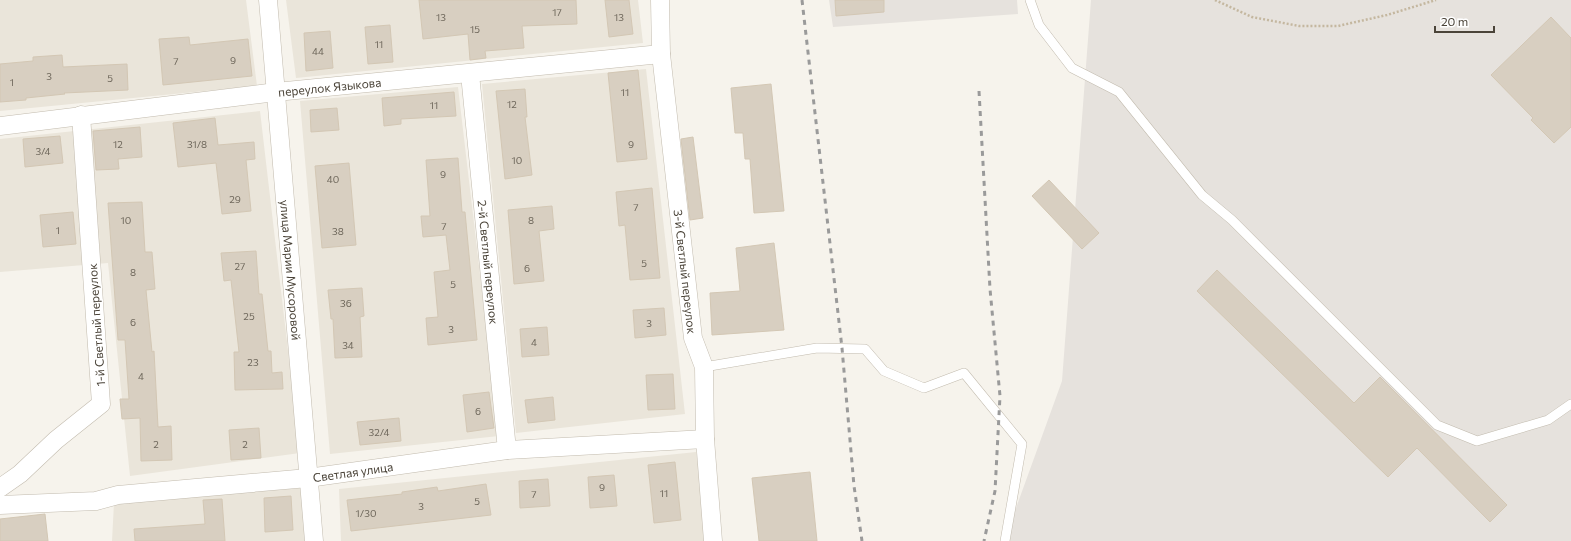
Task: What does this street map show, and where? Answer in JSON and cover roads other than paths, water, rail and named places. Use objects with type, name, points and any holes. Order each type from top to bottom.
[{"type":"street","name":"улица Марии Мусоровой","points":[[268,0],[314,541]]},
{"type":"street","name":"3-й Светлый переулок","points":[[660,0],[661,54],[693,338],[704,367],[705,439],[713,541]]},
{"type":"street","name":"переулок Языкова","points":[[0,126],[276,92],[661,54]]},
{"type":"street","name":"2-й Светлый переулок","points":[[470,74],[507,450]]},
{"type":"street","name":"1-й Светлый переулок","points":[[0,488],[20,474],[56,440],[101,404],[81,115]]},
{"type":"street","name":"Светлая улица","points":[[0,505],[96,501],[118,495],[308,478],[507,450],[705,439]]},
{"type":"lane","points":[[1030,0],[1038,25],[1072,68],[1119,92],[1202,195],[1232,220],[1437,425],[1477,441],[1548,420],[1571,404]]},
{"type":"lane","points":[[704,367],[817,348],[842,348],[866,349],[884,371],[924,388],[964,373],[1022,444],[1005,541]]},
{"type":"railway","points":[[802,0],[842,348],[854,486],[862,541]]},
{"type":"railway","points":[[979,91],[990,289],[1000,396],[995,491],[984,541]]}]
